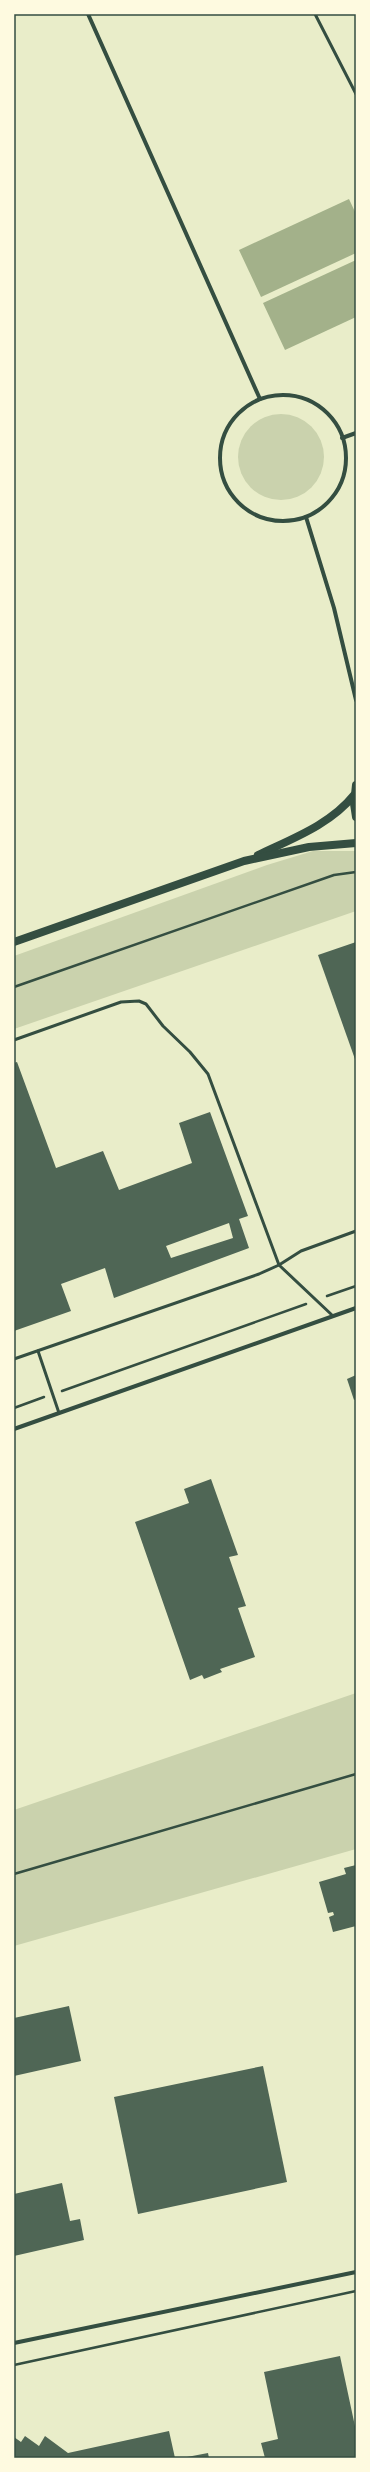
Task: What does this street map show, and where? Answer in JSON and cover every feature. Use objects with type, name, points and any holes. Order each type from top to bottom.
[{"type":"main road","points":[[356,785],[354,795],[356,817]]},
{"type":"main road","points":[[244,862],[329,819],[343,808],[354,795]]},
{"type":"main road","points":[[14,942],[244,862],[309,847],[356,842]]},
{"type":"street","points":[[88,14],[260,400]]},
{"type":"street","points":[[285,396],[309,401],[329,416],[342,438],[345,466],[340,484],[322,507],[306,517],[279,521],[253,514],[233,496],[224,481],[220,454],[225,433],[238,414],[260,400],[285,396]]},
{"type":"street","points":[[342,438],[356,433]]},
{"type":"street","points":[[306,517],[334,608],[355,689],[356,700]]},
{"type":"street","points":[[14,1429],[356,1308]]},
{"type":"street","points":[[14,2343],[356,2272]]},
{"type":"lane","points":[[315,14],[356,94]]},
{"type":"lane","points":[[14,1040],[121,1002],[139,1001],[150,1007],[163,1026],[190,1052],[208,1074],[280,1265],[333,1316]]},
{"type":"lane","points":[[14,1359],[280,1265],[301,1252],[356,1231]]},
{"type":"lane","points":[[38,1351],[59,1413]]},
{"type":"path","points":[[14,987],[334,875],[356,872]]},
{"type":"path","points":[[14,1408],[356,1286]]},
{"type":"path","points":[[14,1874],[356,1774]]},
{"type":"path","points":[[14,2365],[356,2291]]},
{"type":"shaded area","points":[[349,199],[356,214],[356,253],[261,297],[239,250]]},
{"type":"shaded area","points":[[356,260],[356,317],[285,350],[263,303]]},
{"type":"shaded area","points":[[281,414],[298,417],[312,426],[321,440],[324,457],[321,474],[312,488],[298,497],[281,500],[264,497],[250,488],[241,474],[238,457],[241,440],[250,426],[264,417]]},
{"type":"shaded area","points":[[313,851],[356,851],[356,911],[14,1029],[14,956],[267,865]]},
{"type":"shaded area","points":[[356,1693],[356,1849],[14,1946],[14,1810]]},
{"type":"building","points":[[356,942],[356,1062],[318,955]]},
{"type":"building","points":[[17,1062],[56,1168],[103,1151],[119,1190],[192,1163],[179,1123],[210,1112],[248,1216],[239,1219],[249,1248],[114,1298],[105,1268],[61,1284],[71,1311],[14,1331],[14,1063]],"holes":[[[229,1223],[233,1238],[171,1258],[166,1246]]]},
{"type":"building","points":[[356,1375],[356,1399],[354,1400],[347,1379]]},
{"type":"building","points":[[211,1479],[238,1555],[229,1557],[246,1606],[238,1608],[255,1657],[220,1669],[222,1672],[204,1679],[202,1675],[190,1680],[135,1522],[189,1503],[184,1489]]},
{"type":"building","points":[[356,1865],[356,1926],[333,1932],[329,1917],[334,1915],[333,1912],[328,1913],[319,1882],[346,1874],[344,1868]]},
{"type":"building","points":[[69,2006],[81,2061],[14,2076],[14,2018]]},
{"type":"building","points":[[263,2066],[287,2182],[138,2214],[114,2097]]},
{"type":"building","points":[[62,2183],[70,2221],[80,2219],[84,2240],[14,2256],[14,2194]]},
{"type":"building","points":[[340,2356],[356,2431],[356,2458],[265,2458],[261,2443],[278,2439],[264,2372]]},
{"type":"building","points":[[169,2431],[175,2458],[14,2458],[14,2437],[21,2442],[25,2436],[39,2446],[45,2436],[68,2453]]},
{"type":"building","points":[[208,2453],[209,2458],[187,2458],[187,2457]]}]
